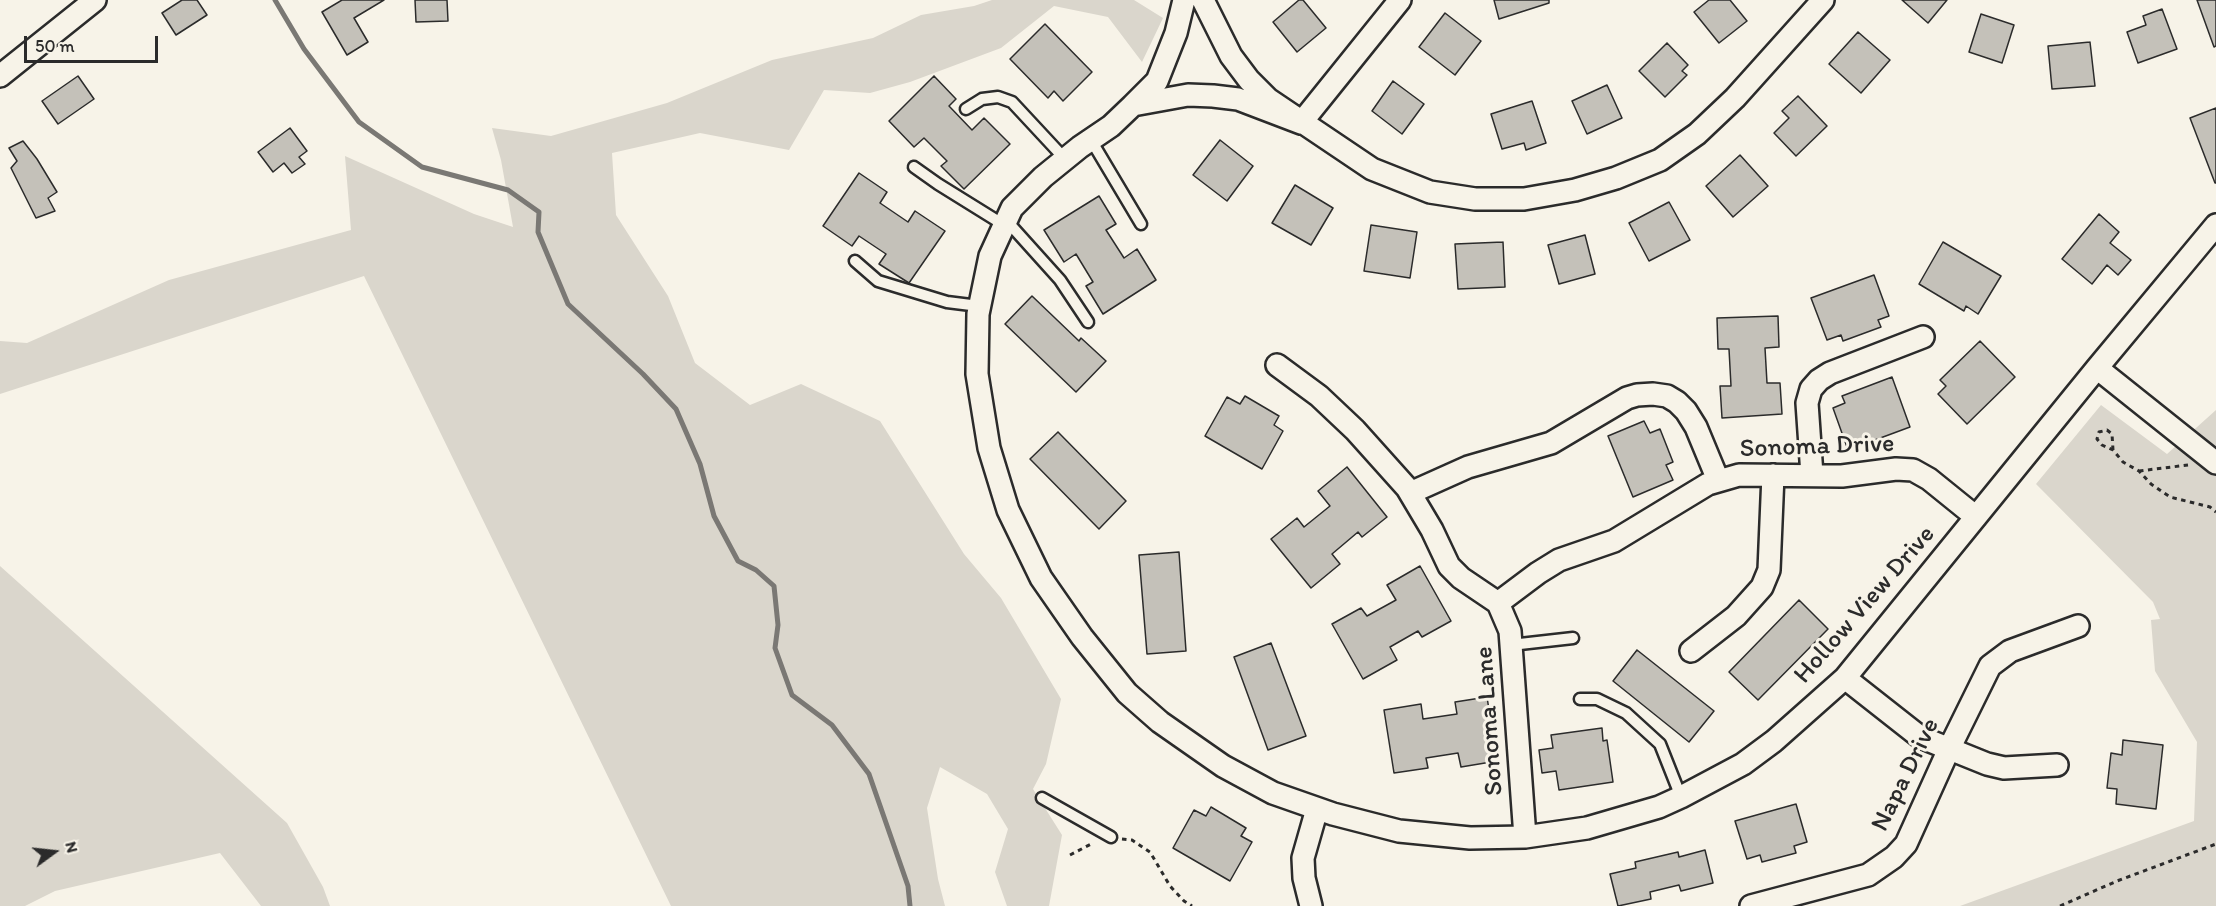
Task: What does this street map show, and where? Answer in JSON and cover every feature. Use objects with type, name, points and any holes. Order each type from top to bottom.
[{"type":"street","name":"Hollow View Drive","points":[[1184,0],[1176,33],[1156,81],[1111,126],[1065,159],[1012,208],[990,256],[979,306],[976,374],[989,448],[1008,510],[1041,578],[1082,637],[1127,693],[1181,738],[1223,766],[1273,793],[1399,831],[1470,838],[1525,837],[1587,828],[1659,807],[1743,764],[1774,741],[1845,678],[2216,225]]},
{"type":"street","points":[[1203,0],[1231,56],[1249,80],[1268,99],[1372,169],[1430,192],[1475,199],[1524,199],[1575,190],[1616,178],[1660,160],[1697,134],[1735,98],[1823,0]]},
{"type":"street","points":[[1301,123],[1400,0]]},
{"type":"street","points":[[0,76],[87,2]]},
{"type":"street","points":[[1133,105],[1188,95],[1213,96],[1238,99],[1301,123]]},
{"type":"street","points":[[1812,475],[1807,403],[1810,389],[1830,373],[1923,337]]},
{"type":"street","points":[[1277,365],[1319,396],[1350,426],[1410,493],[1432,530],[1449,566],[1461,578],[1498,603]]},
{"type":"street","points":[[2097,368],[2216,464]]},
{"type":"street","points":[[1410,493],[1468,467],[1551,443],[1628,398],[1653,394],[1672,399],[1686,411],[1696,427],[1718,480]]},
{"type":"street","name":"Sonoma Drive","points":[[1498,603],[1559,560],[1614,541],[1718,480],[1738,475],[1842,476],[1896,469],[1913,470],[1929,479],[1976,517]]},
{"type":"street","points":[[1691,651],[1736,616],[1762,587],[1769,570],[1773,475]]},
{"type":"street","name":"Sonoma Lane","points":[[1498,603],[1510,631],[1525,837]]},
{"type":"street","name":"Napa Drive","points":[[1751,906],[1868,875],[1882,867],[1906,844],[1990,666],[2010,651],[2078,626]]},
{"type":"street","points":[[1845,678],[1920,737],[1949,749],[2004,768],[2057,765]]},
{"type":"street","points":[[1311,906],[1304,878],[1304,858],[1317,808]]},
{"type":"lane","points":[[966,109],[982,99],[998,97],[1011,102],[1065,159]]},
{"type":"lane","points":[[1090,140],[1141,224]]},
{"type":"lane","points":[[914,167],[938,184],[1005,222],[1060,280],[1088,322]]},
{"type":"lane","points":[[855,261],[878,281],[947,302],[979,306]]},
{"type":"lane","points":[[1511,645],[1573,638]]},
{"type":"lane","points":[[1580,699],[1597,699],[1626,712],[1660,744],[1681,797]]},
{"type":"lane","points":[[1042,798],[1111,837]]},
{"type":"path","points":[[2113,450],[2112,434],[2107,430],[2099,432],[2097,439],[2102,445],[2113,450],[2123,462],[2139,471],[2151,484],[2170,497],[2210,507],[2216,512]]},
{"type":"path","points":[[1070,855],[1111,837],[1132,840],[1150,852],[1170,886],[1192,906]]},
{"type":"path","points":[[2060,906],[2117,881],[2216,844]]},
{"type":"shaded area","points":[[992,0],[1134,0],[1163,18],[1142,62],[1108,17],[1054,6],[1001,48],[910,82],[870,93],[824,90],[789,150],[700,133],[612,153],[616,215],[668,296],[695,363],[750,405],[801,384],[880,421],[964,554],[1001,598],[1061,699],[1046,764],[1033,789],[1062,835],[1049,906],[1007,906],[995,872],[1008,829],[987,794],[940,767],[927,808],[938,879],[945,906],[671,906],[364,276],[0,394],[0,341],[27,343],[169,280],[351,230],[345,156],[474,214],[513,227],[501,160],[492,128],[551,136],[667,103],[772,60],[873,38],[921,15],[974,6]]},
{"type":"shaded area","points":[[2101,405],[2167,454],[2216,410],[2216,906],[1960,906],[2194,821],[2197,742],[2155,671],[2151,620],[2160,619],[2153,602],[2036,484]]},
{"type":"shaded area","points":[[0,566],[287,823],[323,887],[330,906],[261,906],[220,853],[55,891],[25,906],[0,906]]},
{"type":"building","points":[[182,0],[197,0],[207,15],[176,35],[162,13]]},
{"type":"building","points":[[342,0],[384,0],[354,18],[368,42],[347,55],[322,12]]},
{"type":"building","points":[[415,0],[447,0],[448,21],[416,22]]},
{"type":"building","points":[[1299,0],[1303,0],[1326,28],[1297,52],[1273,22]]},
{"type":"building","points":[[1494,0],[1549,0],[1549,3],[1499,19]]},
{"type":"building","points":[[1709,0],[1730,0],[1747,21],[1719,43],[1694,12]]},
{"type":"building","points":[[1902,0],[1947,0],[1928,23]]},
{"type":"building","points":[[2197,0],[2216,0],[2216,46],[2214,47]]},
{"type":"building","points":[[2162,9],[2177,49],[2138,63],[2127,32],[2146,25],[2143,16]]},
{"type":"building","points":[[1445,13],[1481,41],[1455,75],[1419,47]]},
{"type":"building","points":[[1981,14],[2014,25],[2002,63],[1969,52]]},
{"type":"building","points":[[1045,24],[1092,72],[1063,101],[1054,91],[1048,98],[1010,59]]},
{"type":"building","points":[[1858,32],[1890,60],[1861,93],[1829,64]]},
{"type":"building","points":[[2090,42],[2095,86],[2052,89],[2048,46]]},
{"type":"building","points":[[1667,43],[1688,65],[1682,71],[1687,75],[1665,97],[1639,71]]},
{"type":"building","points":[[78,76],[94,99],[58,124],[42,101]]},
{"type":"building","points":[[934,76],[956,99],[949,106],[972,130],[984,118],[1010,144],[964,189],[941,166],[947,161],[924,138],[914,147],[889,121]]},
{"type":"building","points":[[1393,81],[1424,104],[1402,134],[1372,111]]},
{"type":"building","points":[[1607,85],[1622,118],[1587,134],[1572,101]]},
{"type":"building","points":[[1798,96],[1827,126],[1796,156],[1774,133],[1789,118],[1782,111]]},
{"type":"building","points":[[1532,101],[1546,143],[1526,150],[1524,143],[1502,149],[1491,114]]},
{"type":"building","points":[[2216,108],[2216,183],[2215,183],[2190,118]]},
{"type":"building","points":[[290,128],[307,151],[299,157],[305,164],[292,173],[284,163],[273,172],[258,152]]},
{"type":"building","points":[[1220,140],[1253,166],[1227,201],[1193,175]]},
{"type":"building","points":[[23,141],[57,192],[48,198],[55,211],[36,218],[11,168],[17,161],[9,148]]},
{"type":"building","points":[[1740,155],[1768,186],[1733,217],[1706,186]]},
{"type":"building","points":[[859,173],[887,192],[880,203],[908,222],[915,211],[945,231],[909,283],[879,264],[886,254],[859,236],[852,246],[823,226]]},
{"type":"building","points":[[1295,185],[1333,208],[1311,245],[1272,223]]},
{"type":"building","points":[[1099,196],[1116,224],[1106,230],[1124,258],[1137,249],[1156,280],[1103,314],[1086,286],[1093,282],[1076,254],[1064,262],[1044,230]]},
{"type":"building","points":[[1669,202],[1690,240],[1649,261],[1629,223]]},
{"type":"building","points":[[2099,214],[2119,232],[2110,243],[2131,260],[2118,275],[2107,265],[2092,284],[2062,259]]},
{"type":"building","points":[[1371,225],[1417,232],[1410,278],[1364,271]]},
{"type":"building","points":[[1585,235],[1595,274],[1559,284],[1548,245]]},
{"type":"building","points":[[1503,242],[1505,287],[1458,289],[1455,244]]},
{"type":"building","points":[[1943,242],[2001,276],[1978,314],[1966,306],[1964,311],[1919,284]]},
{"type":"building","points":[[1874,275],[1889,316],[1878,320],[1881,327],[1843,341],[1841,335],[1827,340],[1811,298]]},
{"type":"building","points":[[1032,296],[1079,341],[1081,338],[1106,361],[1076,392],[1005,324]]},
{"type":"building","points":[[1778,316],[1779,347],[1765,348],[1767,383],[1780,383],[1782,414],[1722,418],[1720,386],[1731,386],[1729,349],[1718,349],[1717,318]]},
{"type":"building","points":[[1980,341],[2015,377],[1967,424],[1938,394],[1946,386],[1940,380]]},
{"type":"building","points":[[1892,377],[1910,427],[1848,450],[1833,408],[1845,403],[1842,396]]},
{"type":"building","points":[[1245,396],[1279,416],[1274,425],[1283,431],[1262,469],[1205,436],[1227,397],[1240,404]]},
{"type":"building","points":[[1644,421],[1650,433],[1660,429],[1673,462],[1666,465],[1673,480],[1633,497],[1608,436]]},
{"type":"building","points":[[1058,432],[1126,501],[1099,529],[1030,459]]},
{"type":"building","points":[[1347,467],[1387,517],[1362,537],[1358,532],[1332,554],[1340,564],[1311,588],[1271,539],[1297,518],[1304,527],[1330,506],[1318,491]]},
{"type":"building","points":[[1179,552],[1186,651],[1147,654],[1139,555]]},
{"type":"building","points":[[1420,566],[1451,621],[1422,637],[1418,631],[1390,647],[1397,660],[1363,679],[1332,624],[1361,608],[1367,616],[1396,600],[1387,585]]},
{"type":"building","points":[[1799,600],[1828,629],[1758,700],[1729,672]]},
{"type":"building","points":[[1271,643],[1306,736],[1268,750],[1234,657]]},
{"type":"building","points":[[1637,650],[1714,711],[1689,742],[1613,681]]},
{"type":"building","points":[[1487,697],[1497,761],[1461,767],[1458,753],[1426,758],[1428,768],[1394,773],[1384,710],[1421,704],[1423,719],[1457,714],[1455,702]]},
{"type":"building","points":[[1602,728],[1603,741],[1607,740],[1613,782],[1559,790],[1556,771],[1542,773],[1539,750],[1553,748],[1551,735]]},
{"type":"building","points":[[2123,740],[2163,745],[2156,809],[2116,804],[2117,789],[2107,788],[2111,753],[2122,755]]},
{"type":"building","points":[[1796,804],[1807,842],[1794,846],[1796,853],[1762,862],[1760,855],[1747,859],[1735,821]]},
{"type":"building","points":[[1211,807],[1246,828],[1241,836],[1252,842],[1230,881],[1173,848],[1194,810],[1206,816]]},
{"type":"building","points":[[1705,850],[1713,883],[1681,891],[1679,885],[1650,892],[1651,899],[1618,906],[1610,874],[1636,868],[1635,862],[1678,852],[1679,857]]},
{"type":"waterway","points":[[275,0],[304,49],[359,122],[422,167],[508,190],[539,212],[538,232],[568,304],[643,374],[676,409],[700,464],[714,516],[738,561],[756,570],[774,586],[778,625],[775,648],[792,695],[832,725],[869,774],[908,886],[910,906]]}]
